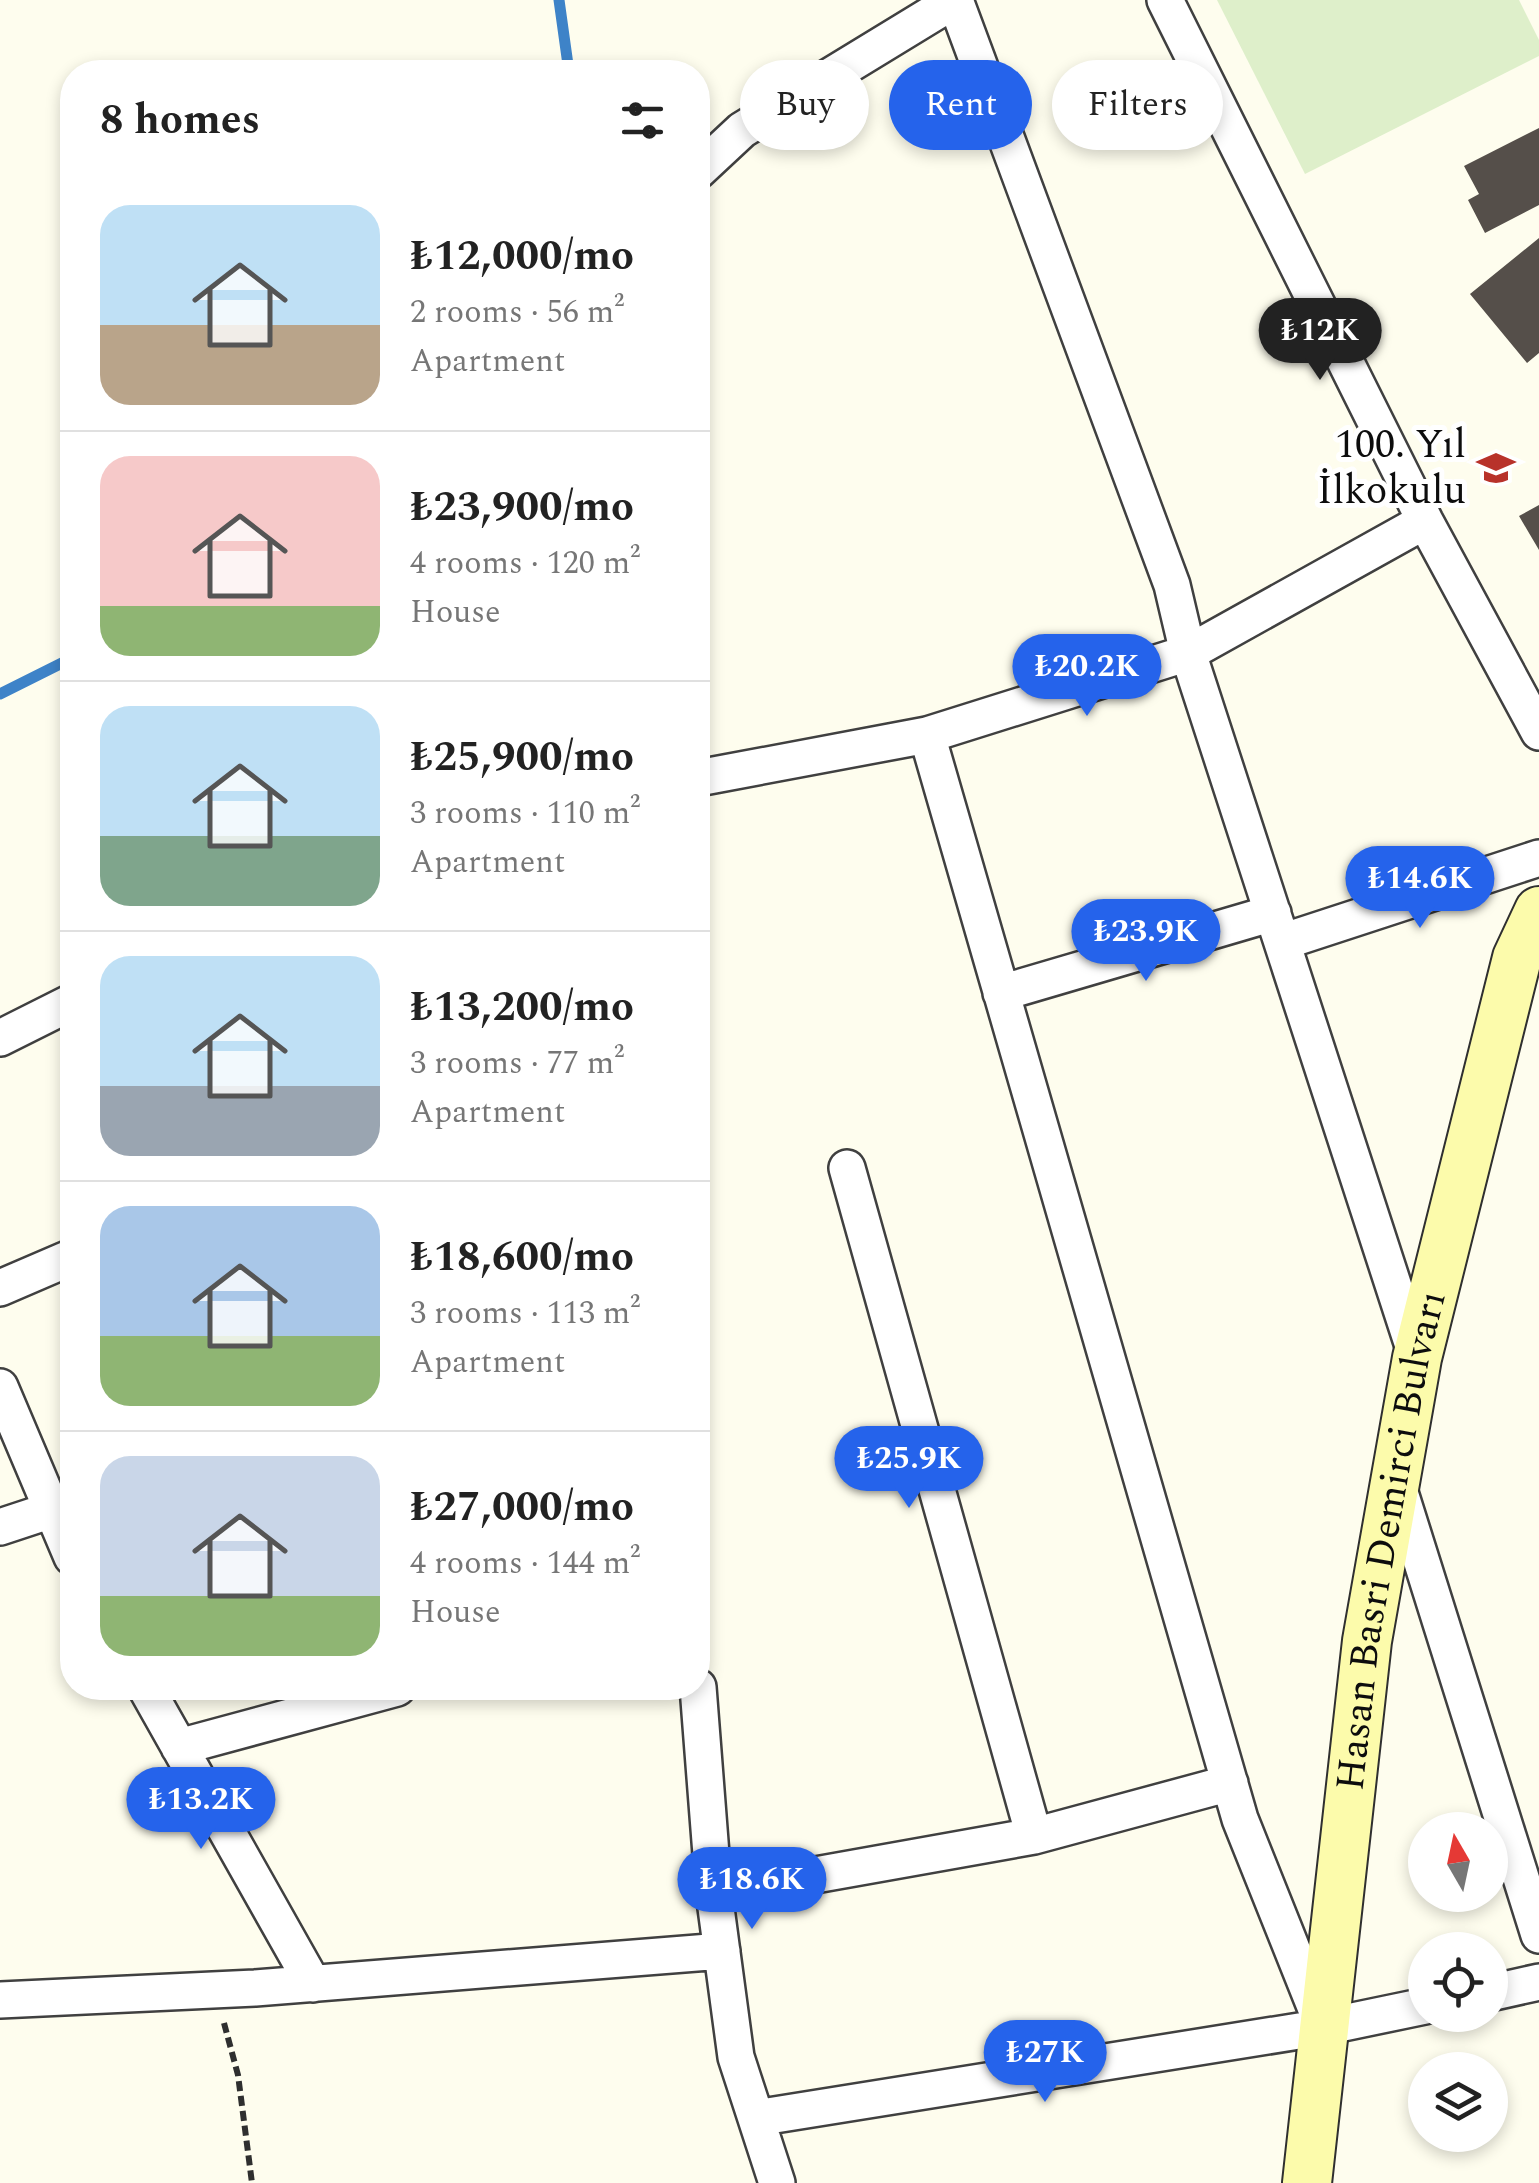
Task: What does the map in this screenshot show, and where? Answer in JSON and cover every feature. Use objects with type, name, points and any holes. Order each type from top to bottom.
[{"type":"main road","name":"Hasan Basri Demirci Bulvarı","points":[[1306,2183],[1359,1698],[1417,1358],[1517,958],[1539,911]]},
{"type":"street","points":[[710,160],[742,130],[955,0],[1172,584],[1188,653],[1417,1358]]},
{"type":"street","points":[[1165,0],[1426,521],[1539,732]]},
{"type":"street","points":[[710,776],[927,735],[1188,653],[1426,521]]},
{"type":"street","points":[[927,735],[1230,1783],[1324,2027]]},
{"type":"street","points":[[1002,993],[1277,927],[1539,858]]},
{"type":"street","points":[[0,1038],[60,1008]]},
{"type":"street","points":[[847,1168],[1034,1836]]},
{"type":"street","points":[[0,1288],[60,1261]]},
{"type":"street","points":[[0,1387],[60,1503]]},
{"type":"street","points":[[1396,1478],[1539,1935]]},
{"type":"street","points":[[0,1528],[60,1508]]},
{"type":"street","points":[[153,1700],[313,1984]]},
{"type":"street","points":[[180,1747],[353,1700]]},
{"type":"street","points":[[699,1700],[714,1894],[736,2057],[777,2183]]},
{"type":"street","points":[[714,1894],[1034,1836],[1230,1783]]},
{"type":"street","points":[[0,2000],[313,1984],[722,1951]]},
{"type":"street","points":[[1508,1988],[1539,1982]]},
{"type":"street","points":[[756,2118],[1324,2027],[1408,2010]]},
{"type":"path","points":[[215,1988],[238,2074],[252,2183]]},
{"type":"green space","points":[[1217,0],[1519,0],[1539,40],[1539,56],[1305,174]]},
{"type":"building","points":[[1539,128],[1539,205],[1485,233],[1468,200],[1479,194],[1464,166]]},
{"type":"building","points":[[1539,238],[1539,353],[1527,363],[1470,294]]},
{"type":"building","points":[[1539,505],[1539,550],[1519,516]]},
{"type":"waterway","points":[[559,0],[567,60]]},
{"type":"waterway","points":[[0,694],[60,664]]},
{"type":"place","name":"100. Yıl İlkokulu","points":[[1496,468]]}]
